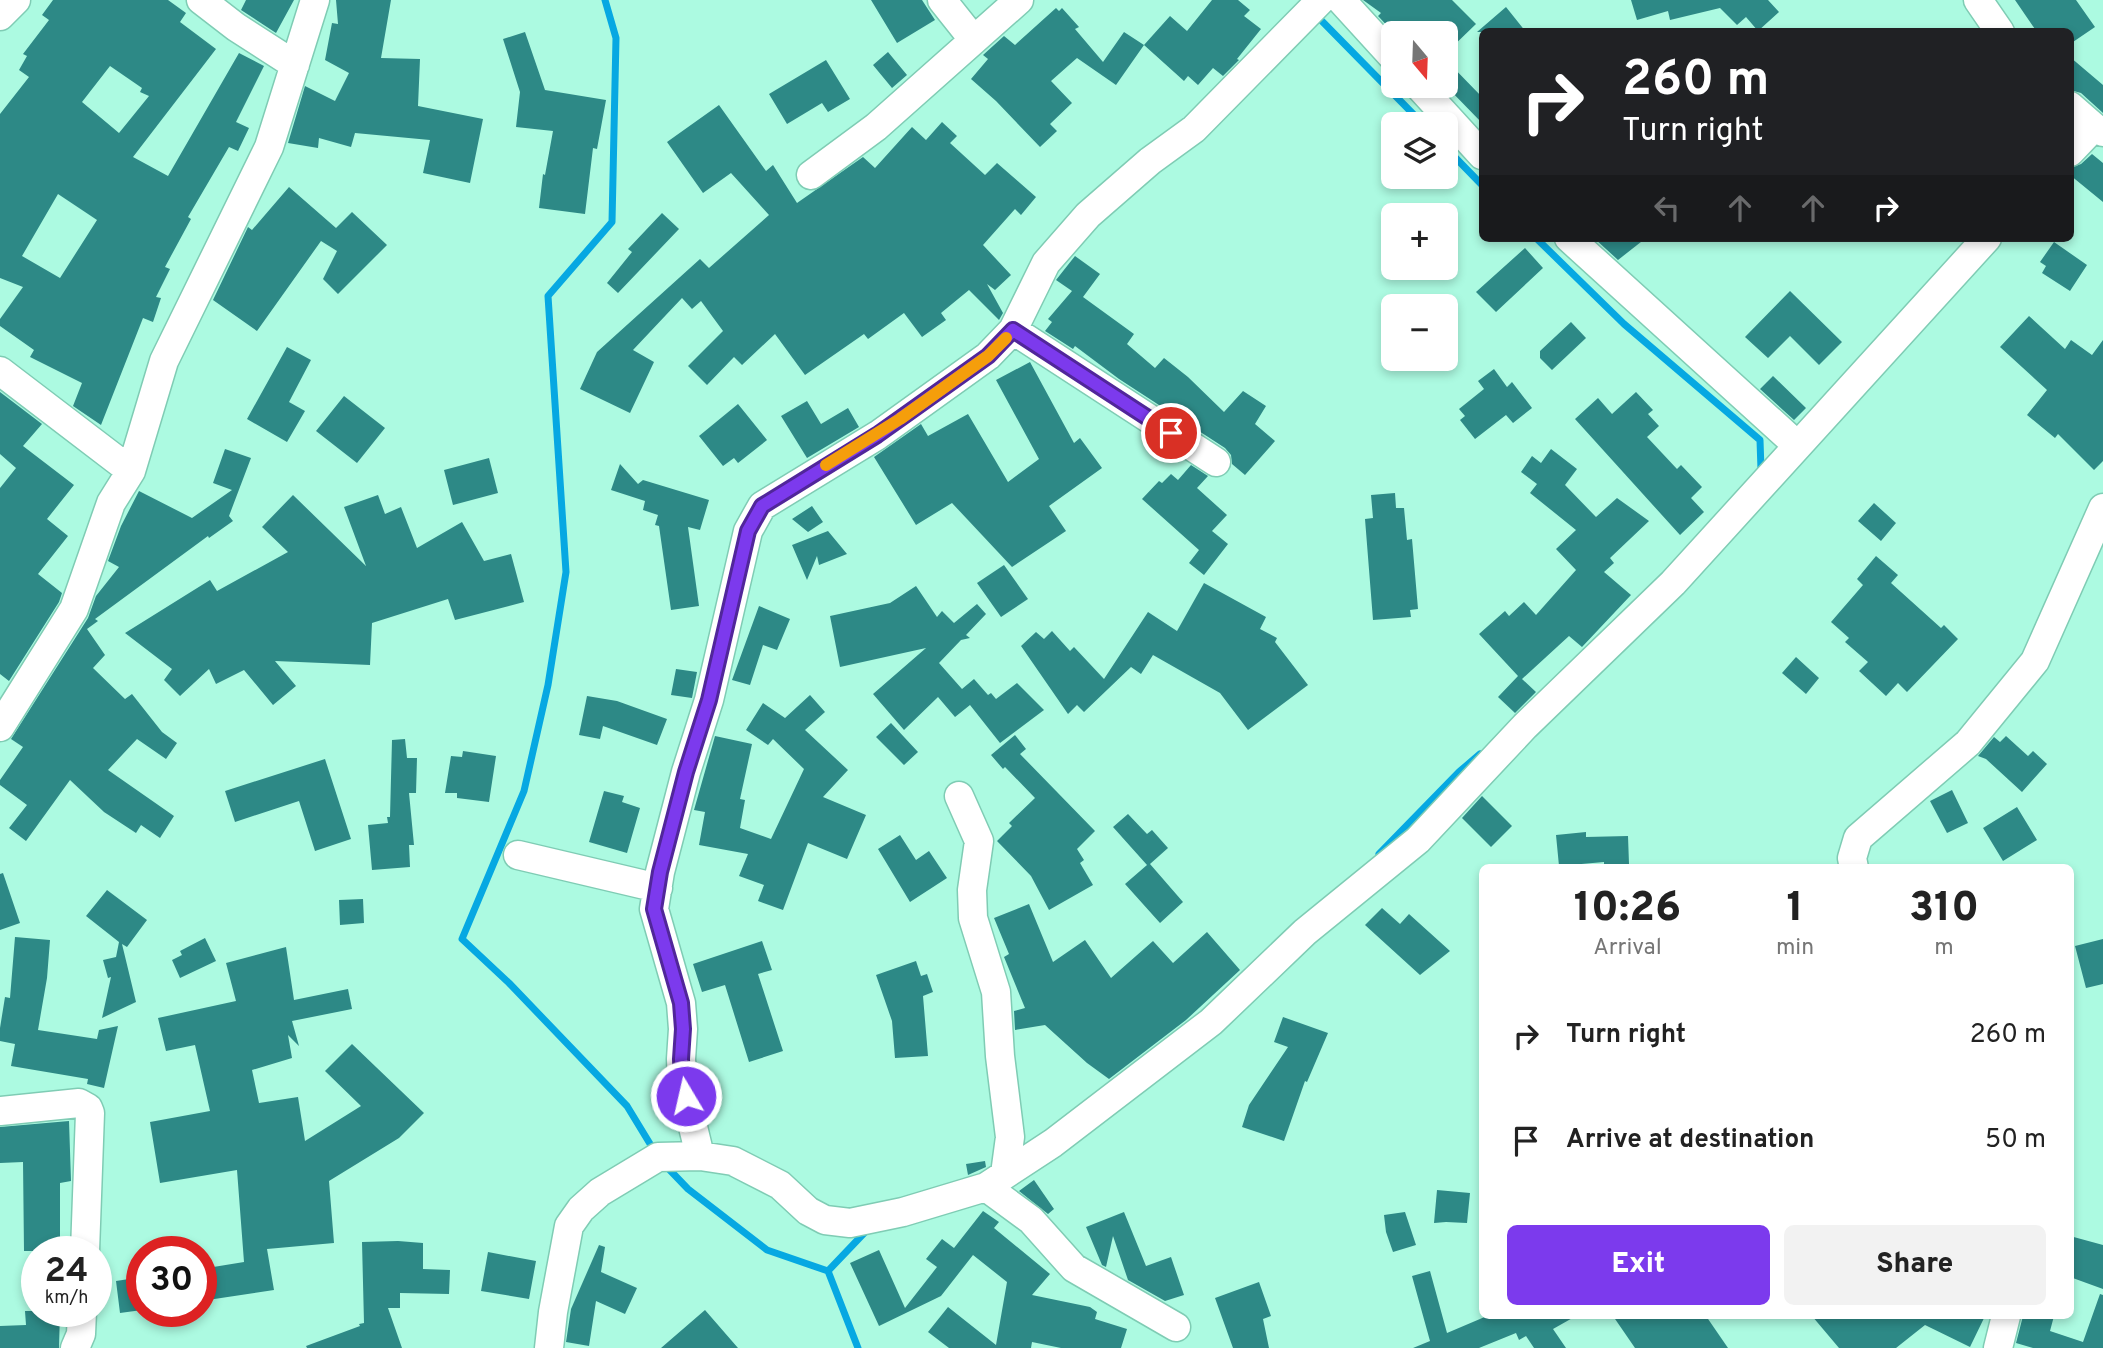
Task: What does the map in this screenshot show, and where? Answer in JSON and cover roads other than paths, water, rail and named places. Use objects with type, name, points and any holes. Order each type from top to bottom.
[{"type":"street","points":[[0,16],[16,0]]},
{"type":"street","points":[[201,0],[236,27],[295,65]]},
{"type":"street","points":[[0,727],[74,608],[111,503],[131,471],[164,361],[269,146],[314,0]]},
{"type":"street","points":[[942,0],[974,39]]},
{"type":"street","points":[[811,175],[876,127],[1019,0]]},
{"type":"street","points":[[700,1156],[682,1081],[681,1003],[654,909],[686,772],[709,700],[748,531],[762,506],[889,427],[988,356],[1013,330],[1046,263],[1088,215],[1150,160],[1194,129],[1321,0]]},
{"type":"street","points":[[1341,0],[1381,44]]},
{"type":"street","points":[[1978,0],[1997,28]]},
{"type":"street","points":[[1430,98],[1479,152]]},
{"type":"street","points":[[2074,109],[2098,130],[2074,149]]},
{"type":"street","points":[[1573,242],[1797,445]]},
{"type":"street","points":[[548,1348],[569,1226],[581,1209],[600,1192],[659,1157],[700,1156],[733,1161],[780,1185],[808,1211],[825,1220],[850,1223],[903,1212],[996,1180],[1053,1143],[1212,1022],[1305,932],[1418,840],[1525,726],[1673,583],[1983,242]]},
{"type":"street","points":[[1013,330],[1216,462]]},
{"type":"street","points":[[0,371],[131,471]]},
{"type":"street","points":[[1853,864],[1852,858],[1858,838],[1968,743],[2035,662],[2103,508]]},
{"type":"street","points":[[959,796],[979,841],[972,890],[973,918],[996,992],[1000,1056],[1010,1137],[996,1180]]},
{"type":"street","points":[[518,855],[658,888]]},
{"type":"street","points":[[0,1111],[79,1103],[88,1108],[90,1114],[86,1236]]},
{"type":"street","points":[[996,1180],[1074,1268],[1176,1327]]},
{"type":"street","points":[[1998,1348],[2005,1319]]},
{"type":"street","points":[[75,1348],[81,1327]]},
{"type":"waterway","points":[[605,0],[616,38],[612,222],[548,296],[566,572],[548,685],[524,791],[462,939],[509,983],[627,1106],[655,1152]]},
{"type":"waterway","points":[[1314,13],[1411,112]]},
{"type":"waterway","points":[[1458,160],[1479,182]]},
{"type":"waterway","points":[[1540,242],[1624,324],[1760,440],[1759,472]]},
{"type":"waterway","points":[[1379,854],[1480,754]]},
{"type":"waterway","points":[[664,1164],[688,1189],[767,1250],[828,1271],[858,1348]]},
{"type":"waterway","points":[[828,1271],[868,1229]]}]
